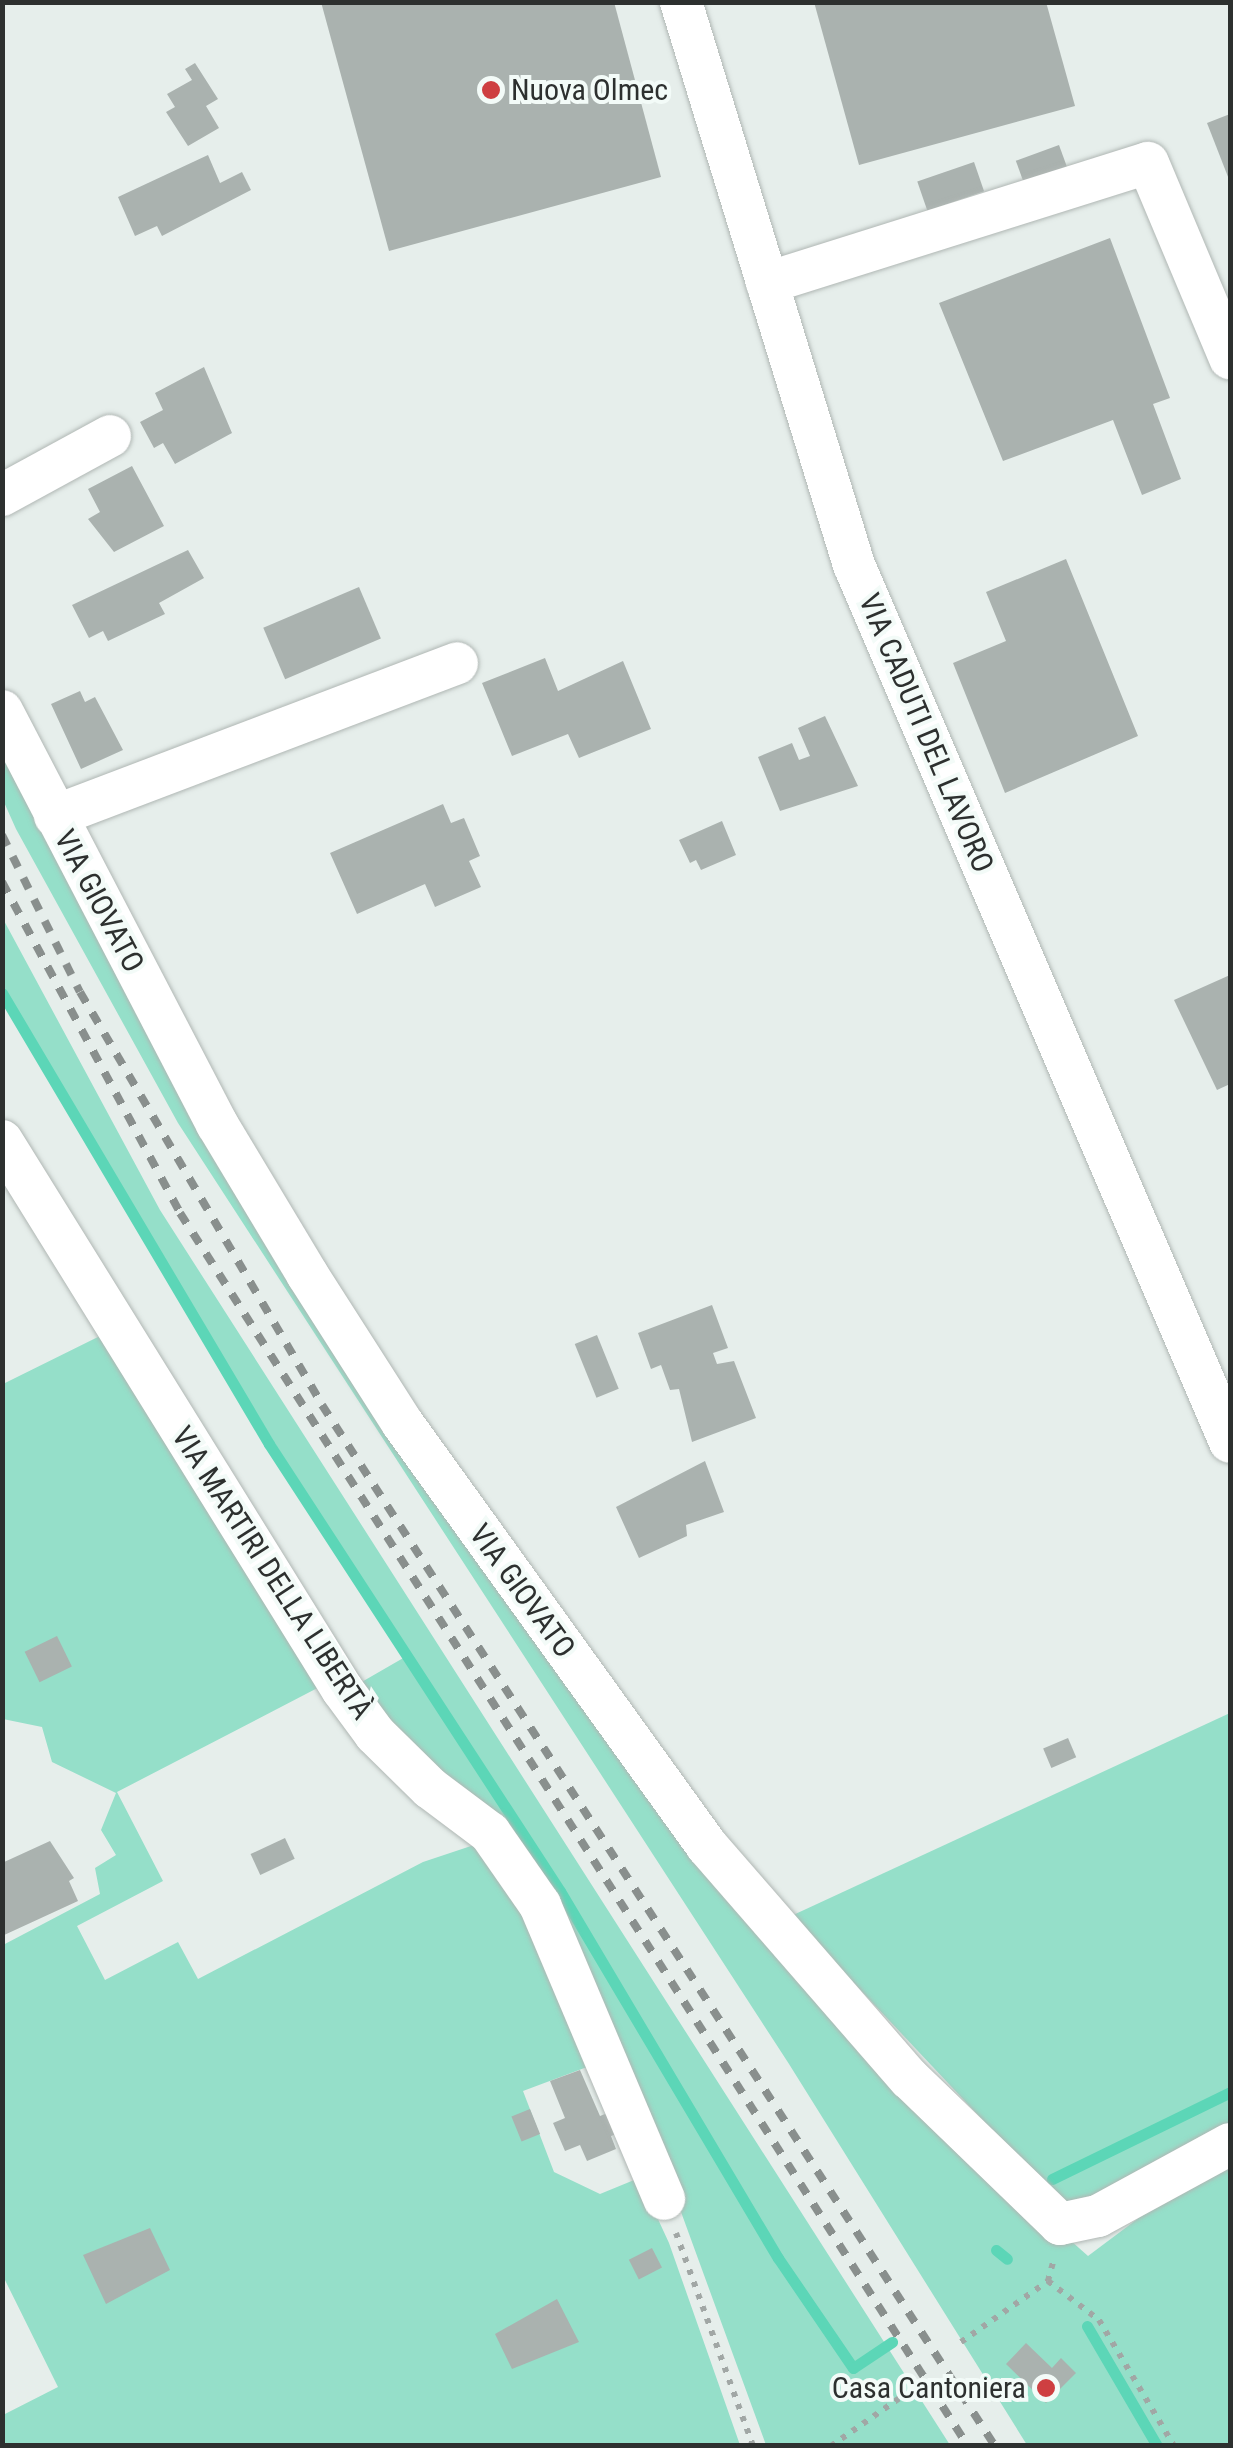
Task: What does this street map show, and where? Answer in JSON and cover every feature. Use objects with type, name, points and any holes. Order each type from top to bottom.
[{"type":"street","name":"VIA CADUTI DEL LAVORO","points":[[681,2],[854,565],[1230,1442]]},
{"type":"street","points":[[767,283],[1148,163],[1230,358]]},
{"type":"street","points":[[2,495],[110,436]]},
{"type":"street","points":[[55,816],[457,663]]},
{"type":"street","name":"VIA GIOVATO","points":[[2,711],[217,1124],[403,1424],[707,1846],[909,2078],[1060,2224],[1098,2216],[1230,2144]]},
{"type":"street","name":"VIA MARTIRI DELLA LIBERTÀ","points":[[2,1141],[342,1689],[376,1734],[430,1788],[490,1833],[540,1905],[664,2198]]},
{"type":"path","points":[[664,2198],[752,2446]]},
{"type":"path","points":[[962,2342],[1048,2281],[1099,2320],[1174,2446]]},
{"type":"path","points":[[831,2446],[904,2395]]},
{"type":"green space","points":[[2,735],[394,1429],[945,2129],[1088,2256],[1192,2178],[1230,2158],[1230,2445],[1027,2445],[789,2064],[178,1123],[16,829],[3,800]]},
{"type":"green space","points":[[2,917],[160,1210],[950,2445],[766,2445],[673,2190],[550,1899],[353,1687],[405,1657],[10,1008],[3,993]]},
{"type":"green space","points":[[106,1333],[329,1682],[117,1792],[163,1881],[77,1926],[105,1980],[178,1942],[198,1979],[423,1862],[483,1842],[519,1893],[595,2064],[523,2091],[554,2172],[600,2194],[639,2178],[669,2243],[740,2445],[3,2445],[3,2415],[58,2387],[3,2276],[3,1945],[100,1894],[95,1868],[116,1855],[101,1830],[116,1793],[52,1762],[42,1727],[3,1719],[3,1384]]},
{"type":"green space","points":[[1230,1713],[1230,2122],[1085,2207],[1056,2198],[791,1916]]},
{"type":"building","name":"Nuova Olmec","points":[[321,2],[614,2],[661,177],[389,251]]},
{"type":"building","points":[[814,2],[1046,2],[1075,106],[859,165]]},
{"type":"building","points":[[195,63],[218,99],[206,106],[219,128],[188,146],[166,112],[175,107],[167,94],[192,80],[185,69]]},
{"type":"building","points":[[1230,114],[1230,182],[1207,123]]},
{"type":"building","points":[[1059,145],[1070,176],[1027,192],[1016,161]]},
{"type":"building","points":[[208,155],[220,183],[242,172],[251,190],[162,236],[157,226],[135,236],[118,197]]},
{"type":"building","points":[[974,162],[984,191],[927,211],[917,182]]},
{"type":"building","points":[[1110,238],[1170,398],[1153,404],[1181,479],[1142,495],[1113,420],[1003,461],[939,303]]},
{"type":"building","points":[[204,367],[232,433],[175,464],[163,443],[154,448],[140,422],[163,410],[155,393]]},
{"type":"building","points":[[132,466],[164,526],[114,552],[88,519],[100,512],[88,489]]},
{"type":"building","points":[[188,550],[204,578],[159,603],[165,614],[108,641],[103,631],[89,638],[72,605]]},
{"type":"building","points":[[1066,559],[1138,736],[1005,793],[953,663],[1006,641],[986,592]]},
{"type":"building","points":[[359,587],[381,639],[285,679],[263,628]]},
{"type":"building","points":[[545,658],[558,691],[623,661],[651,729],[579,758],[568,734],[512,756],[482,683]]},
{"type":"building","points":[[80,691],[85,702],[95,697],[123,750],[81,769],[51,704]]},
{"type":"building","points":[[825,716],[858,786],[780,811],[758,757],[792,743],[799,760],[810,756],[798,728]]},
{"type":"building","points":[[443,804],[451,823],[464,818],[480,856],[469,861],[481,887],[435,907],[425,884],[357,914],[330,853]]},
{"type":"building","points":[[722,821],[736,855],[701,870],[696,860],[690,863],[679,840]]},
{"type":"building","points":[[1230,975],[1230,1084],[1217,1090],[1174,1000]]},
{"type":"building","points":[[712,1305],[728,1348],[713,1353],[717,1364],[734,1361],[756,1418],[692,1442],[679,1389],[670,1390],[661,1365],[651,1369],[638,1333]]},
{"type":"building","points":[[597,1335],[619,1389],[596,1398],[575,1344]]},
{"type":"building","points":[[705,1461],[724,1512],[686,1525],[687,1536],[639,1558],[616,1507]]},
{"type":"building","points":[[57,1636],[72,1667],[40,1682],[25,1652]]},
{"type":"building","points":[[1068,1738],[1076,1757],[1051,1768],[1043,1749]]},
{"type":"building","points":[[285,1838],[295,1859],[260,1875],[251,1854]]},
{"type":"building","points":[[50,1841],[74,1878],[69,1881],[78,1901],[2,1936],[2,1863]]},
{"type":"building","points":[[580,2070],[600,2116],[610,2112],[619,2133],[611,2136],[616,2149],[587,2161],[580,2145],[565,2151],[553,2123],[565,2118],[550,2081]]},
{"type":"building","points":[[530,2109],[540,2134],[522,2142],[511,2116]]},
{"type":"building","points":[[150,2228],[170,2270],[106,2304],[83,2255]]},
{"type":"building","points":[[652,2248],[662,2268],[639,2279],[629,2260]]},
{"type":"building","points":[[557,2299],[579,2342],[512,2369],[495,2334]]},
{"type":"building","name":"Casa Cantoniera","points":[[1026,2343],[1052,2368],[1061,2358],[1076,2373],[1046,2403],[1006,2364]]},
{"type":"waterway","points":[[2,993],[269,1444],[560,1891],[778,2258],[853,2368],[892,2342]]},
{"type":"waterway","points":[[1052,2179],[1230,2092]]},
{"type":"waterway","points":[[996,2250],[1007,2259]]},
{"type":"waterway","points":[[1087,2326],[1157,2446]]},
{"type":"railway","points":[[2,835],[80,992],[322,1405],[995,2446]]},
{"type":"railway","points":[[2,882],[180,1213],[968,2446]]},
{"type":"place","name":"Nuova Olmec","points":[[491,90]]},
{"type":"place","name":"Casa Cantoniera","points":[[1046,2388]]}]
